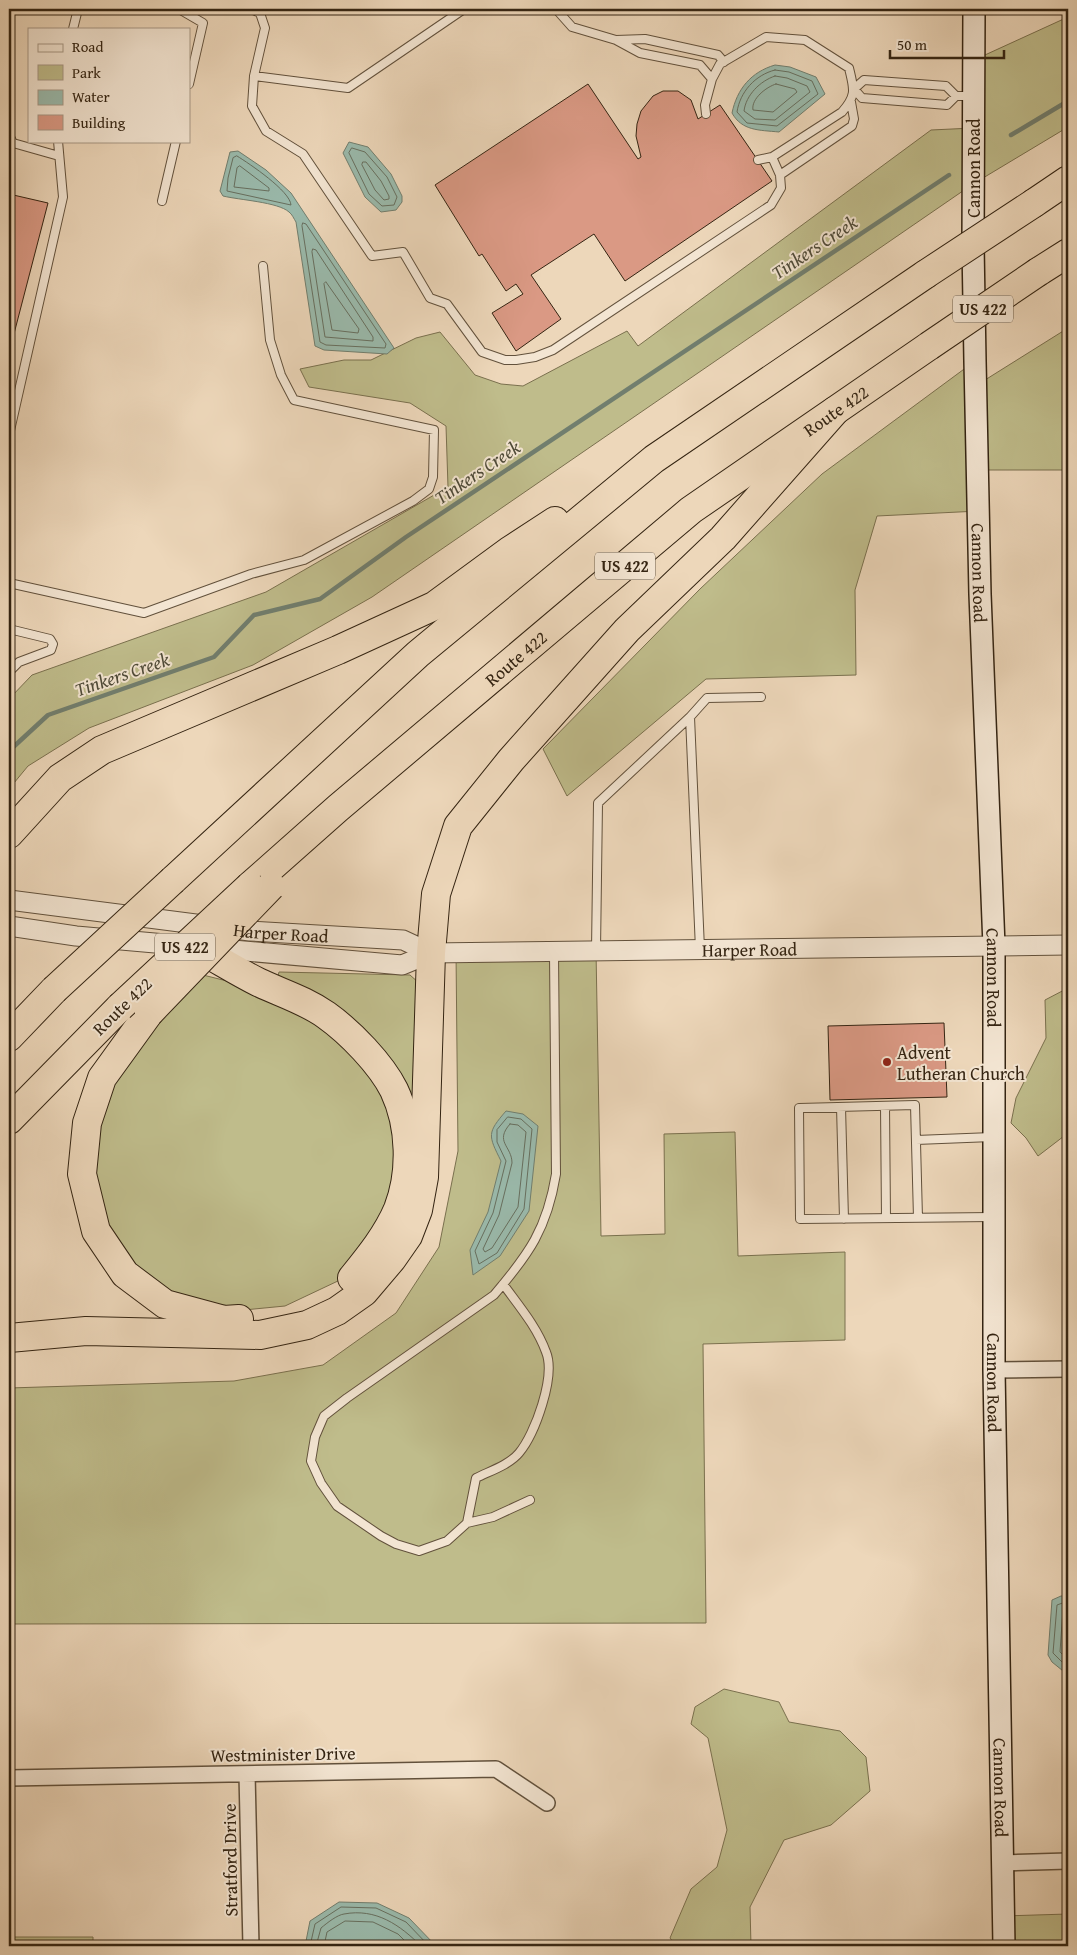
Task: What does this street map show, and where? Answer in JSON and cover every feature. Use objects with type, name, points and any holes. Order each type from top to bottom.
[{"type":"highway","points":[[9,834],[60,778],[102,750],[338,650],[434,606],[509,550],[654,459],[1068,180]]},
{"type":"highway","name":"Route 422","points":[[9,1120],[120,1007],[260,886],[338,808],[691,510],[1068,253]]},
{"type":"highway","points":[[9,1338],[86,1331],[260,1335],[307,1325],[337,1311],[364,1292],[392,1259],[408,1236],[418,1210],[424,1177],[431,952],[436,894],[458,826],[511,760],[627,630],[724,538],[835,411]]},
{"type":"highway","points":[[9,1036],[54,990],[418,654],[654,459]]},
{"type":"highway","points":[[195,946],[259,982],[291,994],[326,1015],[366,1051],[394,1090],[403,1117],[407,1145],[407,1178],[398,1209],[380,1244],[347,1284],[315,1303],[283,1316],[224,1320],[165,1304],[125,1274],[96,1231],[82,1174],[87,1123],[102,1078],[149,1012],[260,886]]},
{"type":"main road","name":"Cannon Road","points":[[974,9],[965,96],[973,245],[980,594],[994,946],[992,1137],[994,1370],[1004,1946]]},
{"type":"street","name":"Harper Road","points":[[9,900],[250,931],[403,940],[431,952],[1068,945]]},
{"type":"street","name":"Harper Road","points":[[9,926],[76,936],[402,965],[431,952]]},
{"type":"street","points":[[994,1370],[1068,1370]]},
{"type":"street","name":"Westminister Drive","points":[[9,1778],[496,1769],[547,1803]]},
{"type":"street","name":"Stratford Drive","points":[[247,1774],[251,1946]]},
{"type":"street","points":[[1003,1863],[1068,1861]]},
{"type":"lane","points":[[73,28],[78,9]]},
{"type":"lane","points":[[179,9],[203,23],[190,80]]},
{"type":"lane","points":[[252,9],[260,13],[265,28],[254,76],[252,106],[266,130],[303,154],[372,256],[403,252],[430,298],[447,304],[482,352],[505,360],[535,357],[553,350],[771,205],[781,188],[780,175],[772,157]]},
{"type":"lane","points":[[254,76],[348,88],[464,9]]},
{"type":"lane","points":[[556,9],[572,27],[616,40],[640,53],[700,65],[712,79]]},
{"type":"lane","points":[[706,114],[705,105],[712,79],[720,64],[766,37],[805,40],[849,68],[854,89],[851,102],[854,119],[852,126],[780,175]]},
{"type":"lane","points":[[616,40],[645,39],[718,55],[724,62]]},
{"type":"lane","points":[[854,89],[864,80],[946,86],[965,96]]},
{"type":"lane","points":[[854,89],[862,98],[947,105],[965,96]]},
{"type":"lane","points":[[758,160],[772,157],[842,112],[851,102]]},
{"type":"lane","points":[[9,135],[13,143],[59,156]]},
{"type":"lane","points":[[9,435],[63,197],[58,142]]},
{"type":"lane","points":[[162,201],[176,142]]},
{"type":"lane","points":[[9,583],[144,613],[251,574],[304,560],[429,490],[433,476],[434,430],[294,400],[281,375],[270,340],[263,266]]},
{"type":"lane","points":[[9,629],[50,639],[53,644],[51,650],[19,662],[9,672]]},
{"type":"lane","points":[[596,950],[598,803],[690,718],[706,698],[761,697]]},
{"type":"lane","points":[[690,718],[700,949]]},
{"type":"lane","points":[[530,1500],[493,1517],[468,1523],[447,1541],[419,1550],[396,1544],[337,1506],[321,1483],[311,1460],[315,1437],[324,1416],[494,1295],[537,1239],[552,1199],[556,1174],[554,951]]},
{"type":"lane","points":[[918,1218],[915,1105],[799,1108],[800,1219],[844,1219],[993,1217]]},
{"type":"lane","points":[[885,1106],[886,1218]]},
{"type":"lane","points":[[841,1107],[844,1219]]},
{"type":"lane","points":[[916,1140],[992,1137]]},
{"type":"lane","points":[[468,1523],[476,1478],[510,1460],[519,1453],[530,1435],[546,1390],[547,1354],[534,1327],[503,1284]]},
{"type":"green space","points":[[1068,17],[1068,127],[973,184],[372,597],[253,665],[89,728],[28,766],[9,789],[9,699],[32,675],[266,592],[448,487],[446,426],[410,403],[309,387],[300,369],[344,360],[371,360],[416,338],[440,332],[475,375],[501,384],[523,386],[627,331],[638,346],[931,130],[973,128],[974,60]]},
{"type":"green space","points":[[1068,328],[1068,470],[979,470],[979,511],[877,516],[855,590],[856,675],[706,679],[567,796],[543,749],[700,589],[822,474],[975,361],[977,385]]},
{"type":"green space","points":[[596,950],[601,1236],[665,1234],[664,1134],[735,1132],[738,1256],[845,1252],[845,1340],[703,1344],[706,1623],[9,1624],[9,1388],[234,1381],[323,1365],[396,1313],[439,1247],[458,1151],[456,952]]},
{"type":"green space","points":[[279,972],[410,975],[419,983],[414,1114],[400,1076],[371,1037],[332,1003],[277,980]]},
{"type":"green space","points":[[199,974],[251,987],[325,1022],[389,1092],[401,1143],[386,1223],[340,1280],[285,1306],[244,1310],[206,1305],[173,1292],[145,1273],[129,1257],[107,1225],[92,1159],[97,1121],[118,1070]]},
{"type":"green space","points":[[1068,988],[1068,1133],[1038,1156],[1026,1138],[1011,1123],[1016,1098],[1046,1038],[1045,1000]]},
{"type":"green space","points":[[724,1689],[779,1702],[789,1722],[840,1731],[866,1757],[870,1791],[831,1825],[784,1840],[750,1907],[751,1946],[676,1946],[670,1938],[691,1889],[717,1867],[727,1830],[708,1738],[691,1724],[695,1707]]},
{"type":"green space","points":[[1068,1914],[1068,1946],[1004,1946],[1003,1916]]},
{"type":"green space","points":[[9,1937],[93,1937],[93,1946],[9,1946]]},
{"type":"water","points":[[775,65],[790,67],[816,77],[825,94],[779,132],[758,130],[746,126],[736,119],[732,113],[737,96],[752,77],[766,68]]},
{"type":"water","points":[[349,142],[368,147],[391,174],[402,196],[402,202],[396,210],[381,212],[365,197],[343,153]]},
{"type":"water","points":[[238,151],[266,170],[291,193],[394,348],[387,354],[324,350],[315,346],[296,222],[293,217],[289,212],[276,206],[223,196],[220,191],[230,152]]},
{"type":"water","points":[[506,1111],[523,1114],[538,1126],[529,1211],[500,1256],[473,1275],[470,1250],[488,1212],[501,1161],[492,1140],[492,1134],[495,1124]]},
{"type":"water","points":[[1061,1596],[1068,1596],[1068,1675],[1052,1662],[1048,1655],[1052,1600]]},
{"type":"water","points":[[339,1902],[377,1903],[409,1918],[436,1946],[305,1946],[310,1921]]},
{"type":"building","points":[[588,84],[638,159],[641,157],[636,136],[641,111],[653,96],[663,91],[678,91],[691,100],[698,119],[720,105],[772,181],[625,281],[594,234],[531,275],[561,319],[516,351],[492,313],[523,294],[516,284],[506,291],[482,254],[479,256],[435,185]]},
{"type":"building","points":[[9,194],[48,203],[9,353]]},
{"type":"building","name":"Advent Lutheran Church","points":[[944,1023],[947,1097],[830,1100],[828,1026]]},
{"type":"waterway","name":"Tinkers Creek","points":[[1011,135],[1068,101]]},
{"type":"waterway","name":"Tinkers Creek","points":[[9,751],[48,715],[214,657],[254,615],[320,599],[406,537],[949,175]]},
{"type":"place","name":"Advent Lutheran Church","points":[[887,1062]]}]
